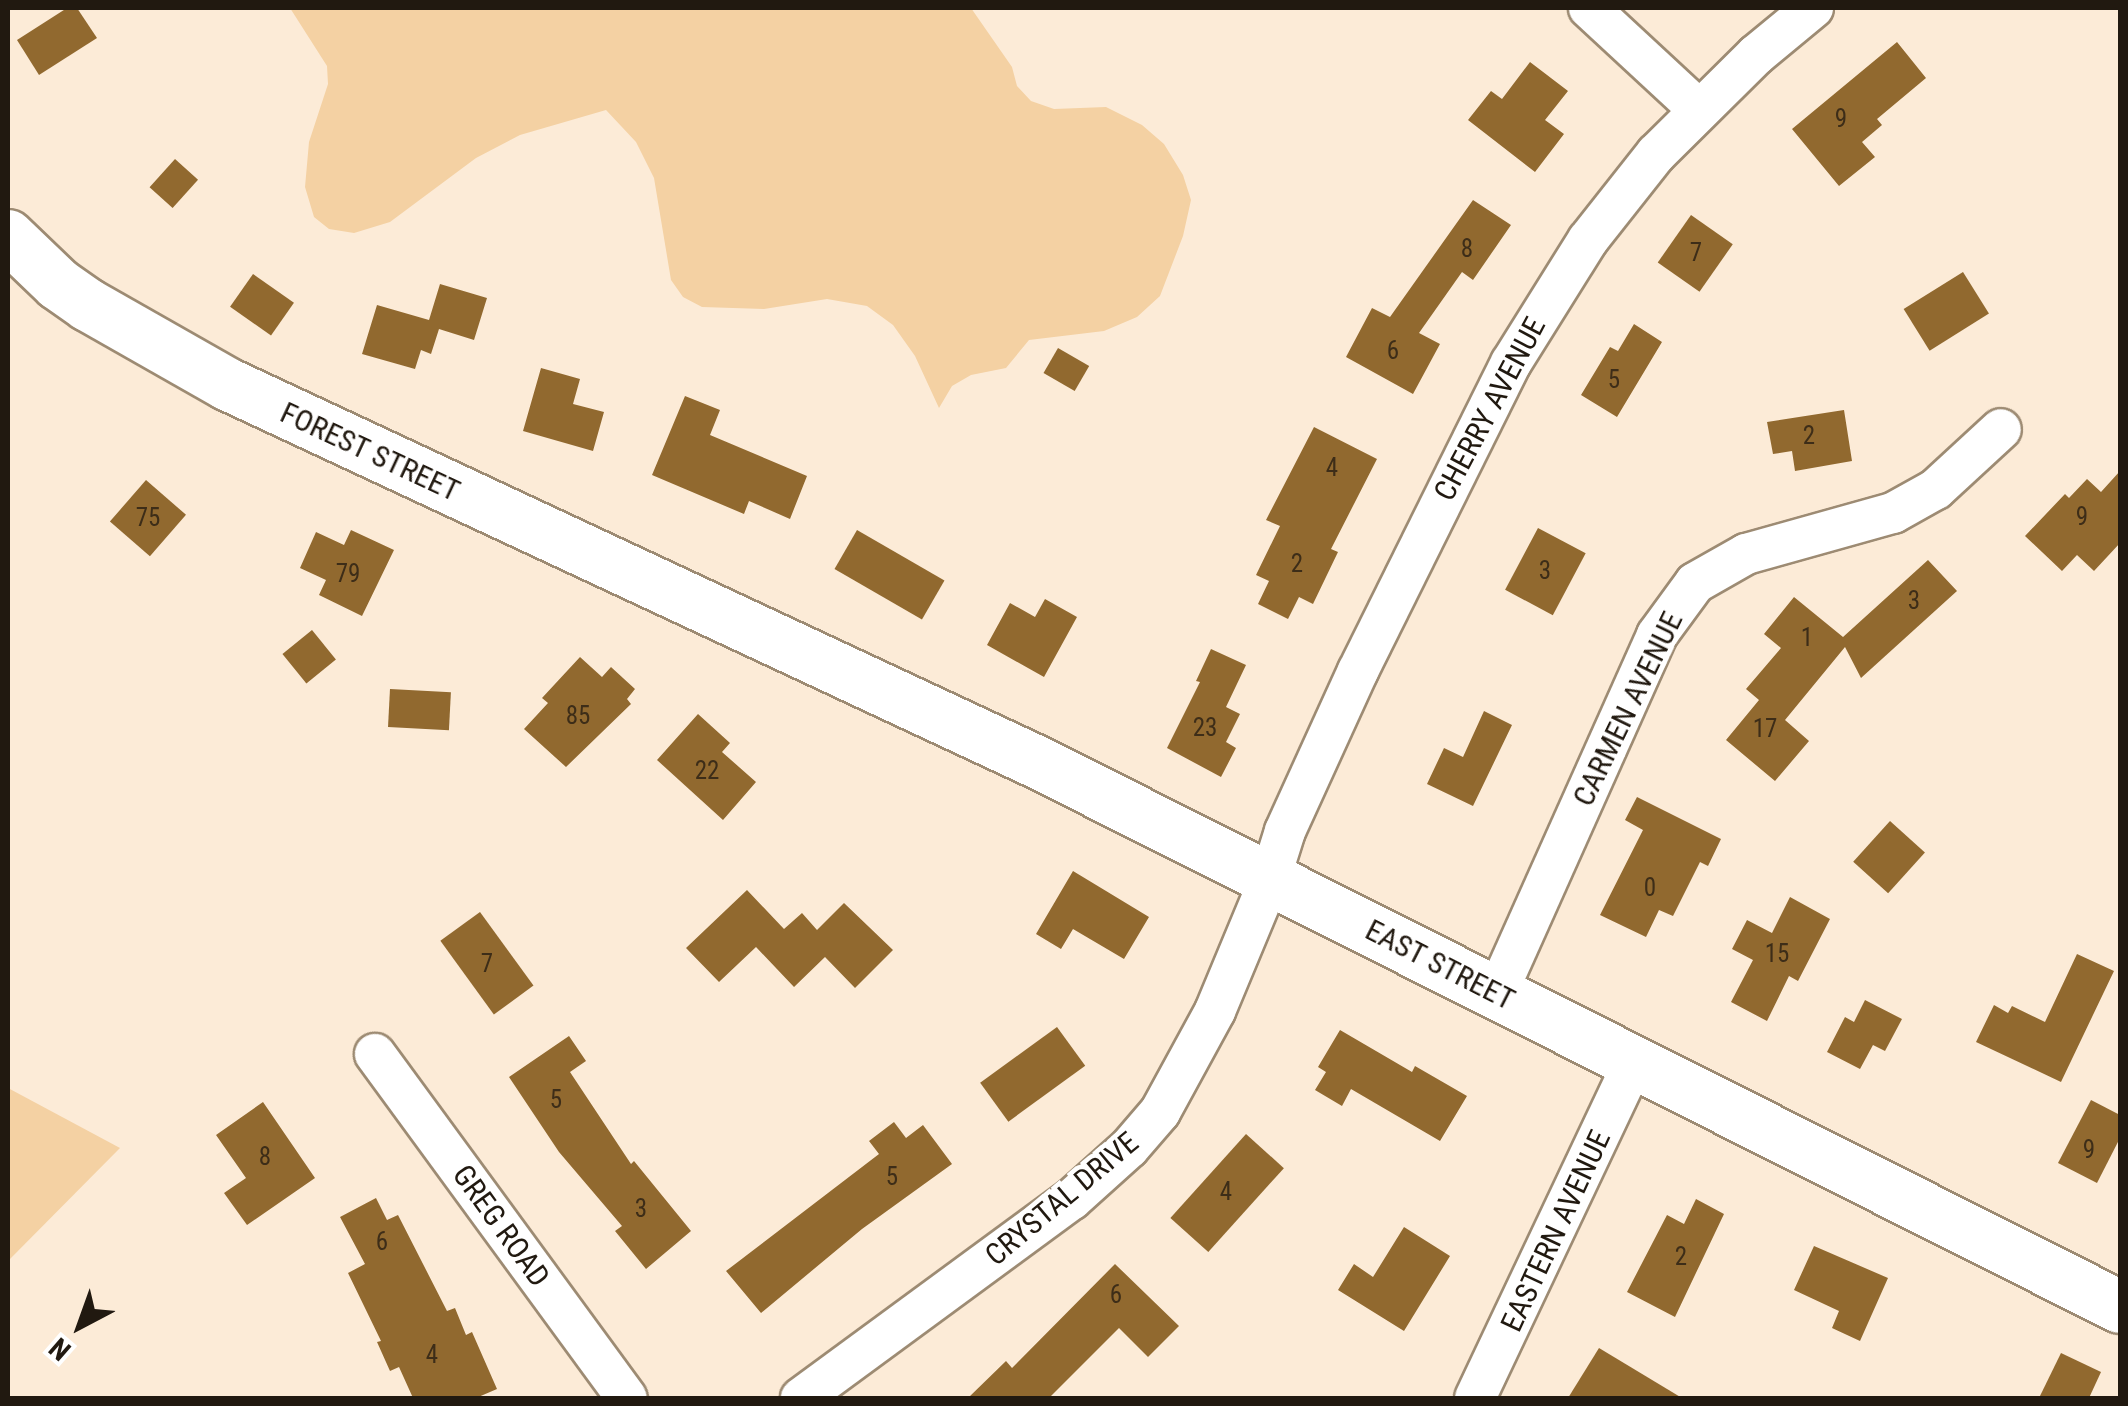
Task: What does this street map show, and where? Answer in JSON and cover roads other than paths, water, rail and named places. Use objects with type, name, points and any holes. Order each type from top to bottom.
[{"type":"main road","name":"FOREST STREET","points":[[8,236],[58,284],[176,358],[396,465],[755,630]]},
{"type":"main road","name":"EAST STREET","points":[[755,630],[1039,763],[2120,1307]]},
{"type":"street","points":[[1588,8],[1698,109]]},
{"type":"street","name":"CHERRY AVENUE","points":[[1270,880],[1285,830],[1358,671],[1511,363],[1598,227],[1656,154],[1698,109],[1812,8]]},
{"type":"street","name":"CARMEN AVENUE","points":[[1497,993],[1658,635],[1695,583],[1746,554],[1893,513],[1936,488],[2002,430]]},
{"type":"street","name":"CRYSTAL DRIVE","points":[[801,1398],[1071,1200],[1142,1134],[1184,1074],[1208,1027],[1270,880]]},
{"type":"street","name":"GREG ROAD","points":[[375,1054],[627,1398]]},
{"type":"street","name":"EASTERN AVENUE","points":[[1475,1398],[1634,1062]]}]
